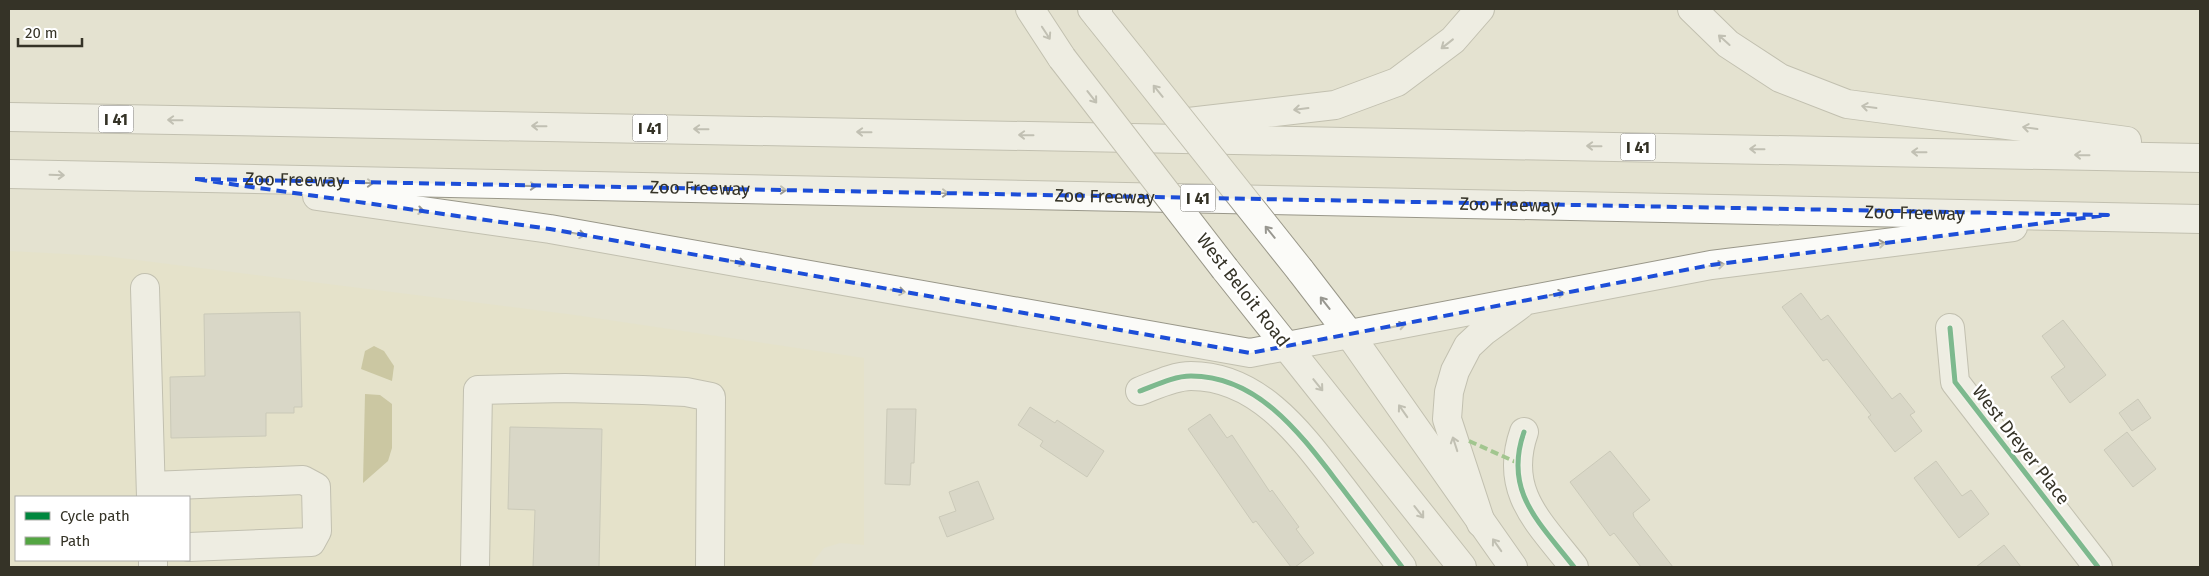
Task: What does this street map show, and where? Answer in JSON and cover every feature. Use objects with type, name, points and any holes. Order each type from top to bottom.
[{"type":"main road","name":"West Beloit Road","points":[[1030,9],[1062,58],[1225,269],[1462,567]]},
{"type":"main road","points":[[1075,136],[1335,105],[1397,82],[1453,40],[1480,9]]},
{"type":"main road","points":[[1692,9],[1728,44],[1780,78],[1847,104],[2200,151]]},
{"type":"main road","points":[[1096,11],[1350,335],[1513,567]]},
{"type":"main road","name":"I 41","points":[[9,117],[2200,158]]},
{"type":"main road","name":"Zoo Freeway","points":[[9,174],[2200,219]]},
{"type":"main road","points":[[195,179],[550,229],[1250,353],[1711,265],[2108,216]]},
{"type":"main road","points":[[145,288],[151,492],[303,480],[316,487],[317,531],[312,542],[190,547]]},
{"type":"main road","points":[[1481,523],[1446,419],[1449,392],[1455,371],[1468,346],[1483,332],[1528,299]]},
{"type":"main road","name":"West Dreyer Place","points":[[1950,328],[1955,382],[2098,567]]},
{"type":"main road","points":[[1140,391],[1173,379],[1190,376],[1204,377],[1236,386],[1268,404],[1280,413],[1304,438],[1402,567]]},
{"type":"main road","points":[[475,567],[478,390],[565,388],[686,392],[710,397],[710,567]]},
{"type":"main road","points":[[1524,432],[1518,449],[1517,473],[1521,494],[1574,567]]},
{"type":"highlighted area","points":[[195,179],[2108,215],[1711,265],[1250,353],[550,229]]},
{"type":"shaded area","points":[[9,251],[105,256],[575,315],[864,358],[864,545],[840,543],[824,548],[811,567],[9,567]]},
{"type":"shaded area","points":[[374,346],[384,351],[394,366],[392,381],[361,369],[365,351]]},
{"type":"shaded area","points":[[365,394],[380,395],[392,404],[392,448],[388,461],[363,483]]},
{"type":"building","points":[[1801,293],[1821,320],[1828,315],[1892,399],[1900,393],[1915,412],[1910,415],[1922,431],[1895,452],[1868,417],[1871,415],[1827,359],[1823,361],[1782,307]]},
{"type":"building","points":[[300,312],[302,407],[294,407],[294,413],[266,413],[266,436],[171,438],[170,377],[205,376],[204,314]]},
{"type":"building","points":[[2063,320],[2106,375],[2070,403],[2051,377],[2065,367],[2042,336]]},
{"type":"building","points":[[2138,399],[2151,418],[2132,431],[2119,413]]},
{"type":"building","points":[[1030,407],[1055,423],[1057,420],[1104,451],[1087,477],[1040,446],[1043,441],[1018,425]]},
{"type":"building","points":[[887,409],[916,409],[914,463],[911,463],[910,485],[885,484]]},
{"type":"building","points":[[1210,414],[1227,438],[1232,435],[1270,492],[1272,490],[1299,527],[1296,529],[1314,553],[1295,567],[1291,567],[1256,521],[1253,523],[1188,429]]},
{"type":"building","points":[[510,427],[602,429],[599,567],[533,567],[535,510],[508,509]]},
{"type":"building","points":[[2127,432],[2156,469],[2133,487],[2104,450]]},
{"type":"building","points":[[1610,451],[1650,500],[1633,513],[1634,517],[1673,567],[1641,567],[1614,533],[1610,536],[1570,482]]},
{"type":"building","points":[[1936,461],[1962,496],[1971,490],[1989,514],[1959,538],[1914,478]]},
{"type":"building","points":[[978,481],[994,519],[947,537],[939,517],[956,511],[949,492]]},
{"type":"building","points":[[2004,545],[2021,567],[1976,567]]},
{"type":"marked path","points":[[1469,441],[1518,463]]},
{"type":"cycle path","points":[[1950,328],[1955,382],[2098,567]]},
{"type":"cycle path","points":[[1140,391],[1172,379],[1191,376],[1216,379],[1239,387],[1260,399],[1296,431],[1402,567]]},
{"type":"cycle path","points":[[1524,432],[1519,453],[1518,472],[1528,506],[1574,567]]}]
